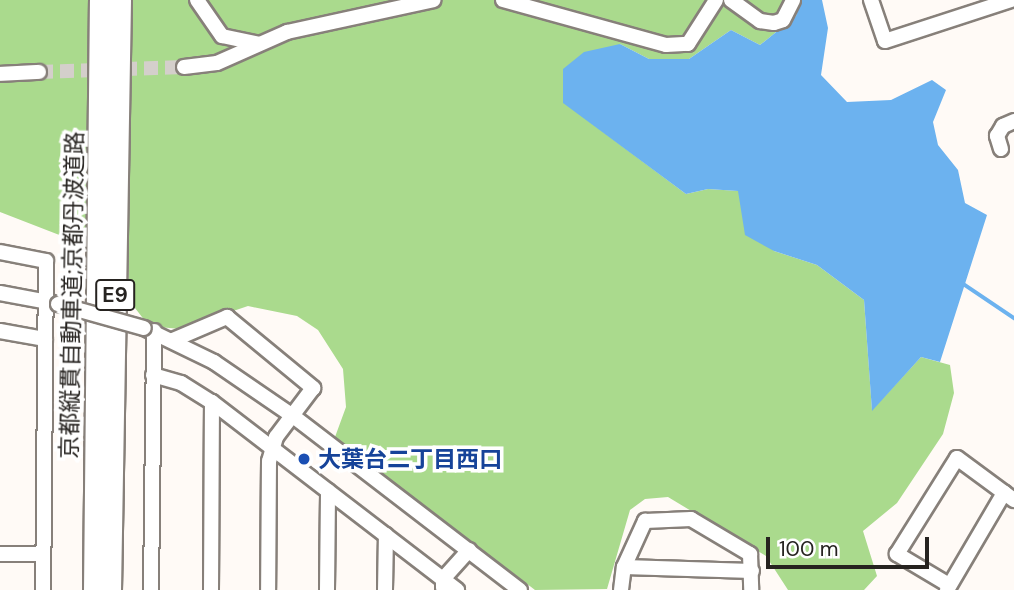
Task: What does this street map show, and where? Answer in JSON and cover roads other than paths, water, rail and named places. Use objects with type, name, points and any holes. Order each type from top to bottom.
[{"type":"highway","name":"京都縦貫自動車道;京都丹波道路","points":[[94,590],[100,0]]},
{"type":"highway","name":"京都縦貫自動車道;京都丹波道路","points":[[110,590],[120,0]]},
{"type":"street","points":[[197,0],[222,36],[259,44]]},
{"type":"street","points":[[184,67],[217,62],[287,32],[433,0]]},
{"type":"street","points":[[503,0],[666,45],[688,44],[716,0]]},
{"type":"street","points":[[731,0],[760,21],[774,23],[783,20],[793,0]]},
{"type":"street","points":[[871,0],[885,41],[1012,0],[1014,6]]},
{"type":"street","points":[[0,74],[38,72]]},
{"type":"street","points":[[1001,149],[996,136],[1014,121]]},
{"type":"street","points":[[0,252],[46,261],[52,302],[46,339],[43,590]]},
{"type":"street","points":[[0,293],[52,302],[149,329],[173,340],[293,416],[520,590]]},
{"type":"street","points":[[173,340],[227,317],[313,388],[272,448],[268,590]]},
{"type":"street","points":[[149,329],[153,375],[151,590]]},
{"type":"street","points":[[0,331],[46,339]]},
{"type":"street","points":[[153,375],[181,383],[212,402],[386,535],[443,584],[457,590]]},
{"type":"street","points":[[211,590],[212,402]]},
{"type":"street","points":[[957,458],[1009,497],[948,588],[897,554],[957,458]]},
{"type":"street","points":[[327,590],[328,491]]},
{"type":"street","points":[[621,590],[624,567],[645,521],[691,520],[750,554],[751,590]]},
{"type":"street","points":[[385,590],[386,535]]},
{"type":"street","points":[[443,584],[469,550]]},
{"type":"street","points":[[0,554],[43,554]]},
{"type":"street","points":[[624,567],[752,571]]},
{"type":"water","points":[[800,0],[822,0],[828,28],[821,75],[847,102],[891,100],[932,80],[946,90],[933,122],[938,145],[958,170],[965,203],[987,215],[940,362],[921,357],[872,411],[864,300],[817,265],[774,251],[745,235],[738,191],[708,189],[686,194],[563,103],[563,69],[584,52],[620,44],[649,59],[689,59],[731,30],[760,45],[796,16]]},
{"type":"waterway","points":[[962,283],[1014,318]]},
{"type":"tunnel","points":[[39,72],[184,67]]},
{"type":"place","name":"大葉台二丁目西口","points":[[304,459]]}]
